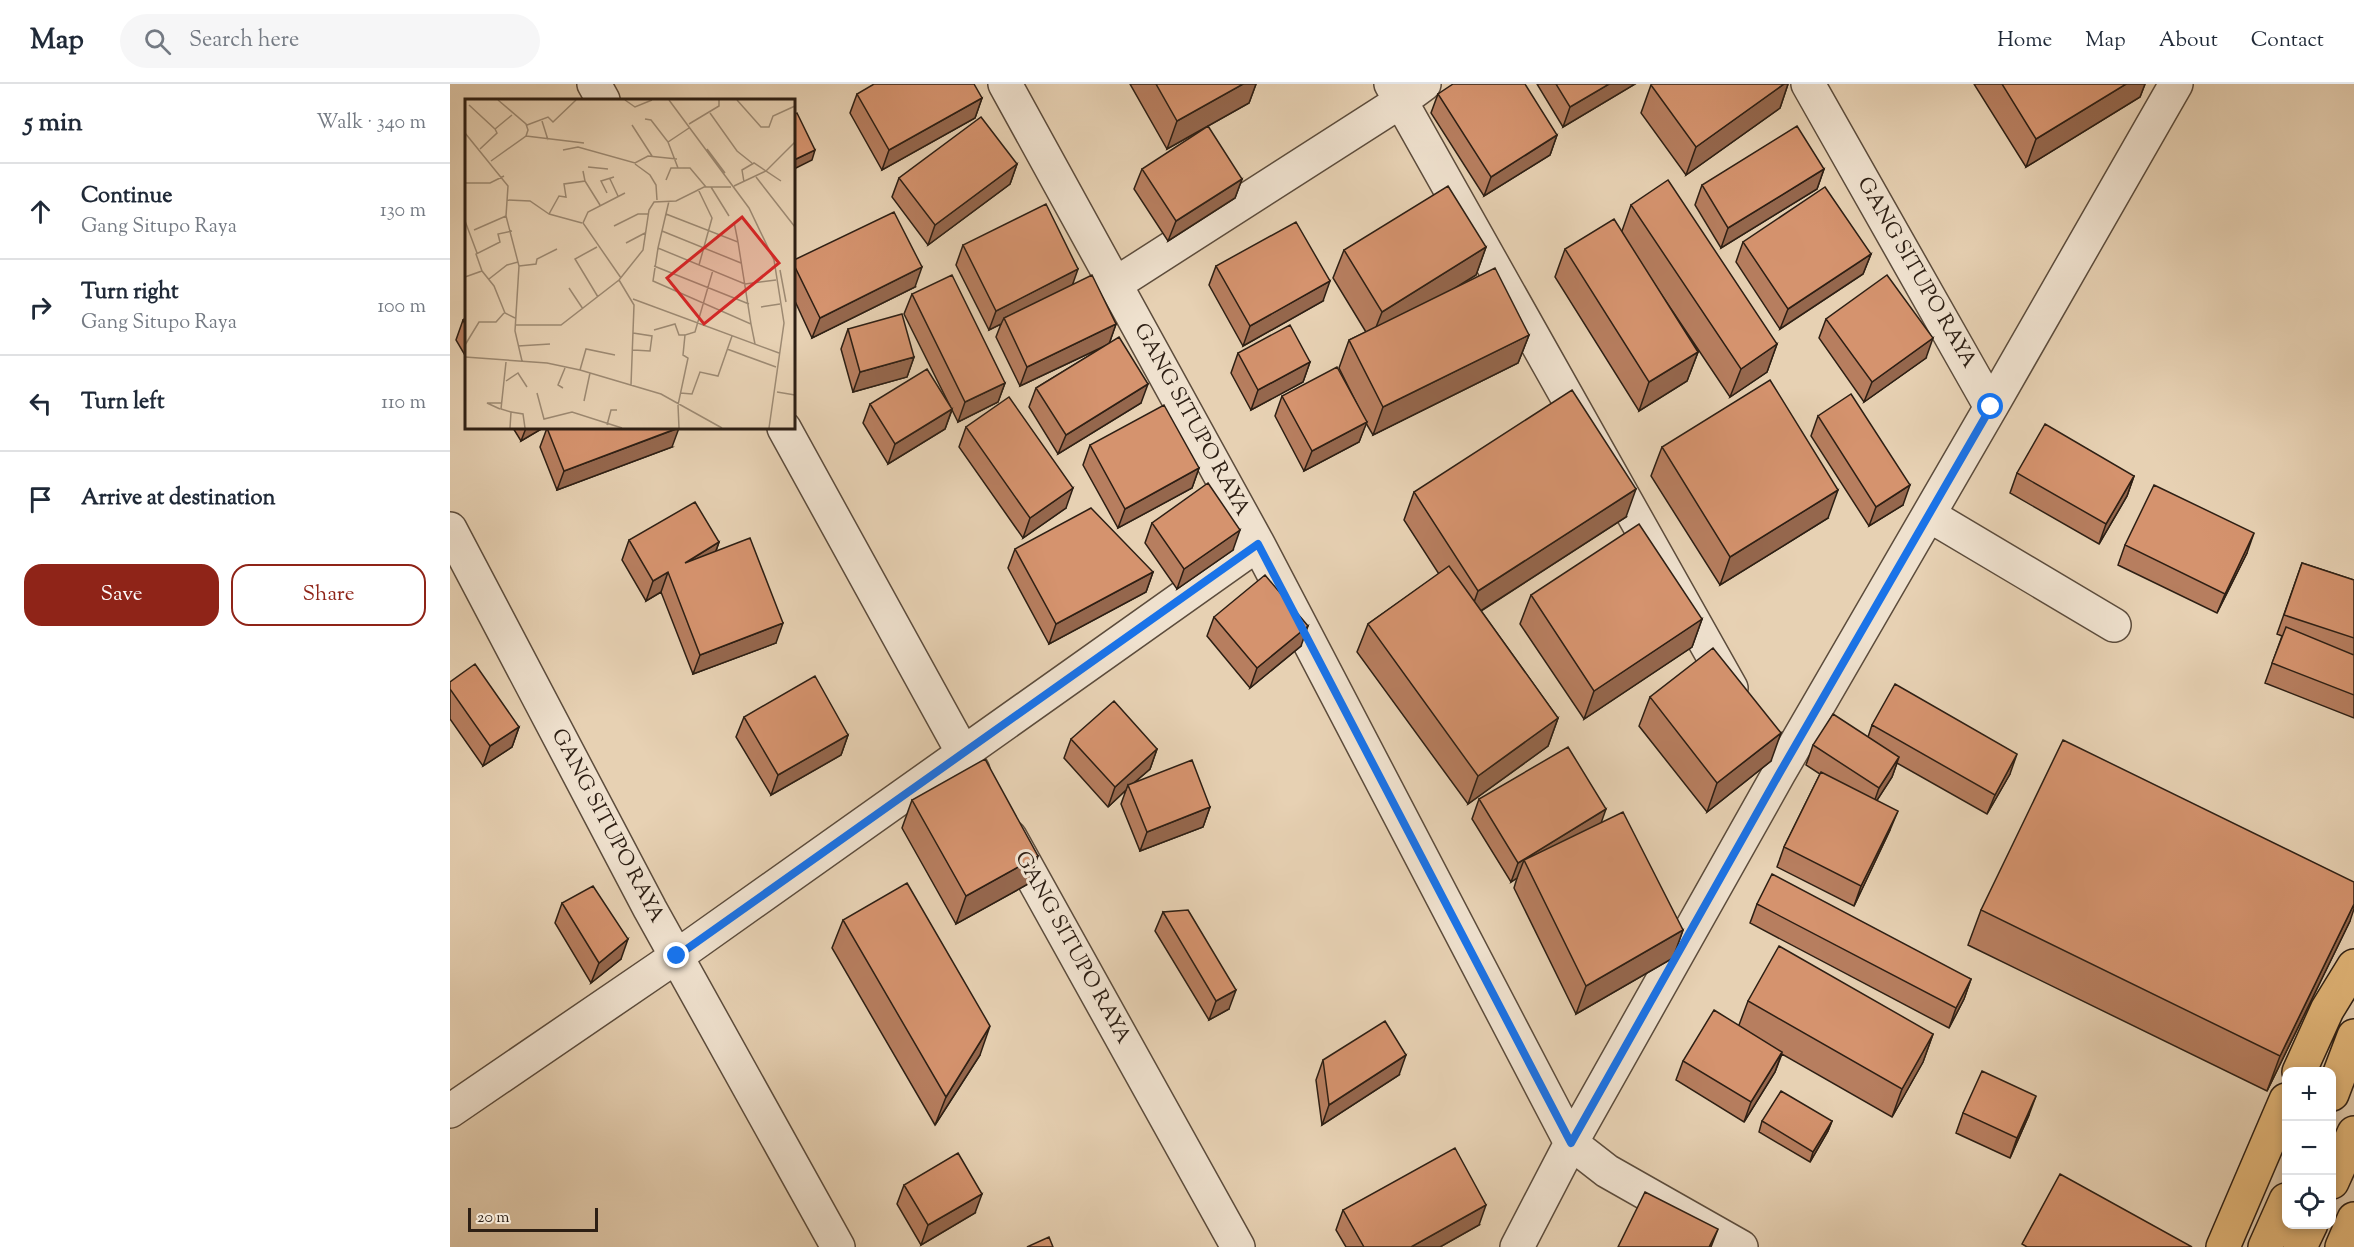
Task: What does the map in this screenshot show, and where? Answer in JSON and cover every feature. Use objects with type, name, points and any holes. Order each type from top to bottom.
[{"type":"highway","points":[[2301,1067],[2327,1010],[2354,966]]},
{"type":"highway","points":[[2336,1081],[2354,1036]]},
{"type":"highway","points":[[2223,1247],[2282,1109]]},
{"type":"highway","points":[[2334,1175],[2352,1137]]},
{"type":"highway","points":[[2265,1247],[2282,1209]]},
{"type":"highway","points":[[2342,1247],[2354,1219]]},
{"type":"highway","points":[[2300,1247],[2309,1229]]},
{"type":"street","points":[[594,84],[602,99]]},
{"type":"street","name":"GANG SITUPO RAYA","points":[[1005,84],[1258,544],[1571,1143]]},
{"type":"street","name":"GANG SITUPO RAYA","points":[[1808,84],[1991,407]]},
{"type":"street","points":[[1517,1247],[1571,1143],[1779,774],[2175,84]]},
{"type":"street","points":[[1116,284],[1406,90],[1744,711]]},
{"type":"street","name":"GANG SITUPO RAYA","points":[[785,429],[1238,1247]]},
{"type":"street","points":[[1929,515],[2114,625]]},
{"type":"street","name":"GANG SITUPO RAYA","points":[[450,529],[650,909],[838,1247]]},
{"type":"street","points":[[450,1111],[677,956],[1258,544]]},
{"type":"street","points":[[1761,742],[1779,774]]},
{"type":"street","points":[[1571,1143],[1606,1171],[1741,1247]]},
{"type":"building","points":[[874,84],[974,84],[982,98],[889,150],[857,94]]},
{"type":"building","points":[[1156,84],[1243,84],[1177,121]]},
{"type":"building","points":[[1453,84],[1525,84],[1557,135],[1491,177],[1438,94]]},
{"type":"building","points":[[1556,84],[1609,84],[1570,107]]},
{"type":"building","points":[[1652,84],[1784,84],[1696,147]]},
{"type":"building","points":[[2002,84],[2126,84],[2036,139]]},
{"type":"building","points":[[797,113],[815,150],[795,160],[795,114]]},
{"type":"building","points":[[981,117],[1017,164],[935,225],[899,178]]},
{"type":"building","points":[[1208,126],[1242,179],[1176,221],[1142,169]]},
{"type":"building","points":[[1797,126],[1824,169],[1728,228],[1702,185]]},
{"type":"building","points":[[1668,180],[1777,344],[1741,369],[1631,205]]},
{"type":"building","points":[[1448,186],[1486,247],[1382,312],[1344,250]]},
{"type":"building","points":[[1825,187],[1871,254],[1788,309],[1743,242]]},
{"type":"building","points":[[1046,204],[1078,269],[996,311],[963,245]]},
{"type":"building","points":[[894,212],[922,267],[820,318],[795,267],[795,260]]},
{"type":"building","points":[[1614,219],[1698,352],[1649,382],[1565,249]]},
{"type":"building","points":[[1296,222],[1330,281],[1250,326],[1216,266]]},
{"type":"building","points":[[1495,268],[1529,335],[1383,407],[1349,340]]},
{"type":"building","points":[[952,275],[1005,383],[965,402],[912,294]]},
{"type":"building","points":[[1092,275],[1116,324],[1027,367],[1004,318]]},
{"type":"building","points":[[1887,275],[1933,338],[1872,382],[1826,319]]},
{"type":"building","points":[[902,314],[914,357],[860,372],[848,329]]},
{"type":"building","points":[[1290,325],[1310,362],[1258,390],[1238,353]]},
{"type":"building","points":[[1119,337],[1148,384],[1066,435],[1036,388]]},
{"type":"building","points":[[1337,367],[1367,422],[1312,451],[1282,396]]},
{"type":"building","points":[[927,369],[952,409],[895,444],[870,404]]},
{"type":"building","points":[[1770,380],[1838,490],[1730,557],[1662,447]]},
{"type":"building","points":[[1572,390],[1636,489],[1478,591],[1414,492]]},
{"type":"building","points":[[1851,394],[1910,485],[1876,507],[1818,416]]},
{"type":"building","points":[[1009,397],[1073,488],[1030,518],[966,427]]},
{"type":"building","points":[[1164,405],[1199,468],[1125,509],[1090,445]]},
{"type":"building","points":[[2045,424],[2134,476],[2106,524],[2017,473]]},
{"type":"building","points":[[547,429],[675,429],[564,471]]},
{"type":"building","points":[[1208,483],[1240,530],[1184,569],[1152,523]]},
{"type":"building","points":[[2154,485],[2254,533],[2225,594],[2125,545]]},
{"type":"building","points":[[695,502],[719,542],[685,563],[750,538],[783,623],[700,655],[668,572],[653,581],[629,540]]},
{"type":"building","points":[[1091,508],[1153,572],[1056,624],[1015,549]]},
{"type":"building","points":[[1639,524],[1702,619],[1594,691],[1531,595]]},
{"type":"building","points":[[2302,563],[2354,580],[2354,638],[2284,615]]},
{"type":"building","points":[[1449,566],[1558,718],[1478,776],[1368,624]]},
{"type":"building","points":[[1265,575],[1308,626],[1257,668],[1214,617]]},
{"type":"building","points":[[2286,627],[2354,655],[2354,695],[2272,663]]},
{"type":"building","points":[[1713,648],[1781,733],[1717,783],[1650,697]]},
{"type":"building","points":[[475,664],[519,727],[490,746],[450,689],[450,682]]},
{"type":"building","points":[[815,676],[848,735],[778,775],[744,717]]},
{"type":"building","points":[[1895,684],[2017,754],[1995,795],[1872,725]]},
{"type":"building","points":[[1114,701],[1157,749],[1115,787],[1071,739]]},
{"type":"building","points":[[1833,714],[1899,757],[1879,788],[1813,745]]},
{"type":"building","points":[[2063,740],[2354,882],[2354,904],[2280,1056],[1981,910]]},
{"type":"building","points":[[1568,747],[1606,809],[1518,863],[1479,799]]},
{"type":"building","points":[[985,759],[1038,856],[966,896],[912,800]]},
{"type":"building","points":[[1192,760],[1210,807],[1147,832],[1128,785]]},
{"type":"building","points":[[1821,772],[1898,811],[1861,886],[1784,847]]},
{"type":"building","points":[[1623,812],[1683,930],[1586,986],[1524,860]]},
{"type":"building","points":[[1772,874],[1971,979],[1956,1008],[1757,904]]},
{"type":"building","points":[[907,883],[990,1026],[946,1097],[843,920]]},
{"type":"building","points":[[593,886],[628,939],[599,963],[562,903]]},
{"type":"building","points":[[1188,910],[1236,990],[1216,1001],[1163,912]]},
{"type":"building","points":[[1779,946],[1933,1034],[1902,1089],[1748,1001]]},
{"type":"building","points":[[1714,1010],[1782,1052],[1751,1102],[1683,1061]]},
{"type":"building","points":[[1385,1021],[1406,1055],[1329,1105],[1323,1060]]},
{"type":"building","points":[[1982,1071],[2036,1096],[2017,1138],[1963,1113]]},
{"type":"building","points":[[1781,1091],[1832,1121],[1813,1152],[1762,1121]]},
{"type":"building","points":[[1455,1148],[1486,1205],[1411,1247],[1364,1247],[1343,1210]]},
{"type":"building","points":[[958,1153],[982,1194],[928,1225],[904,1185]]},
{"type":"building","points":[[2060,1174],[2192,1247],[2027,1247],[2022,1244]]},
{"type":"building","points":[[1645,1192],[1718,1229],[1709,1247],[1618,1247]]},
{"type":"building","points":[[1049,1237],[1053,1247],[1027,1247]]},
{"type":"route","points":[[677,956],[1258,544],[1571,1143],[1779,774],[1991,407]]}]
